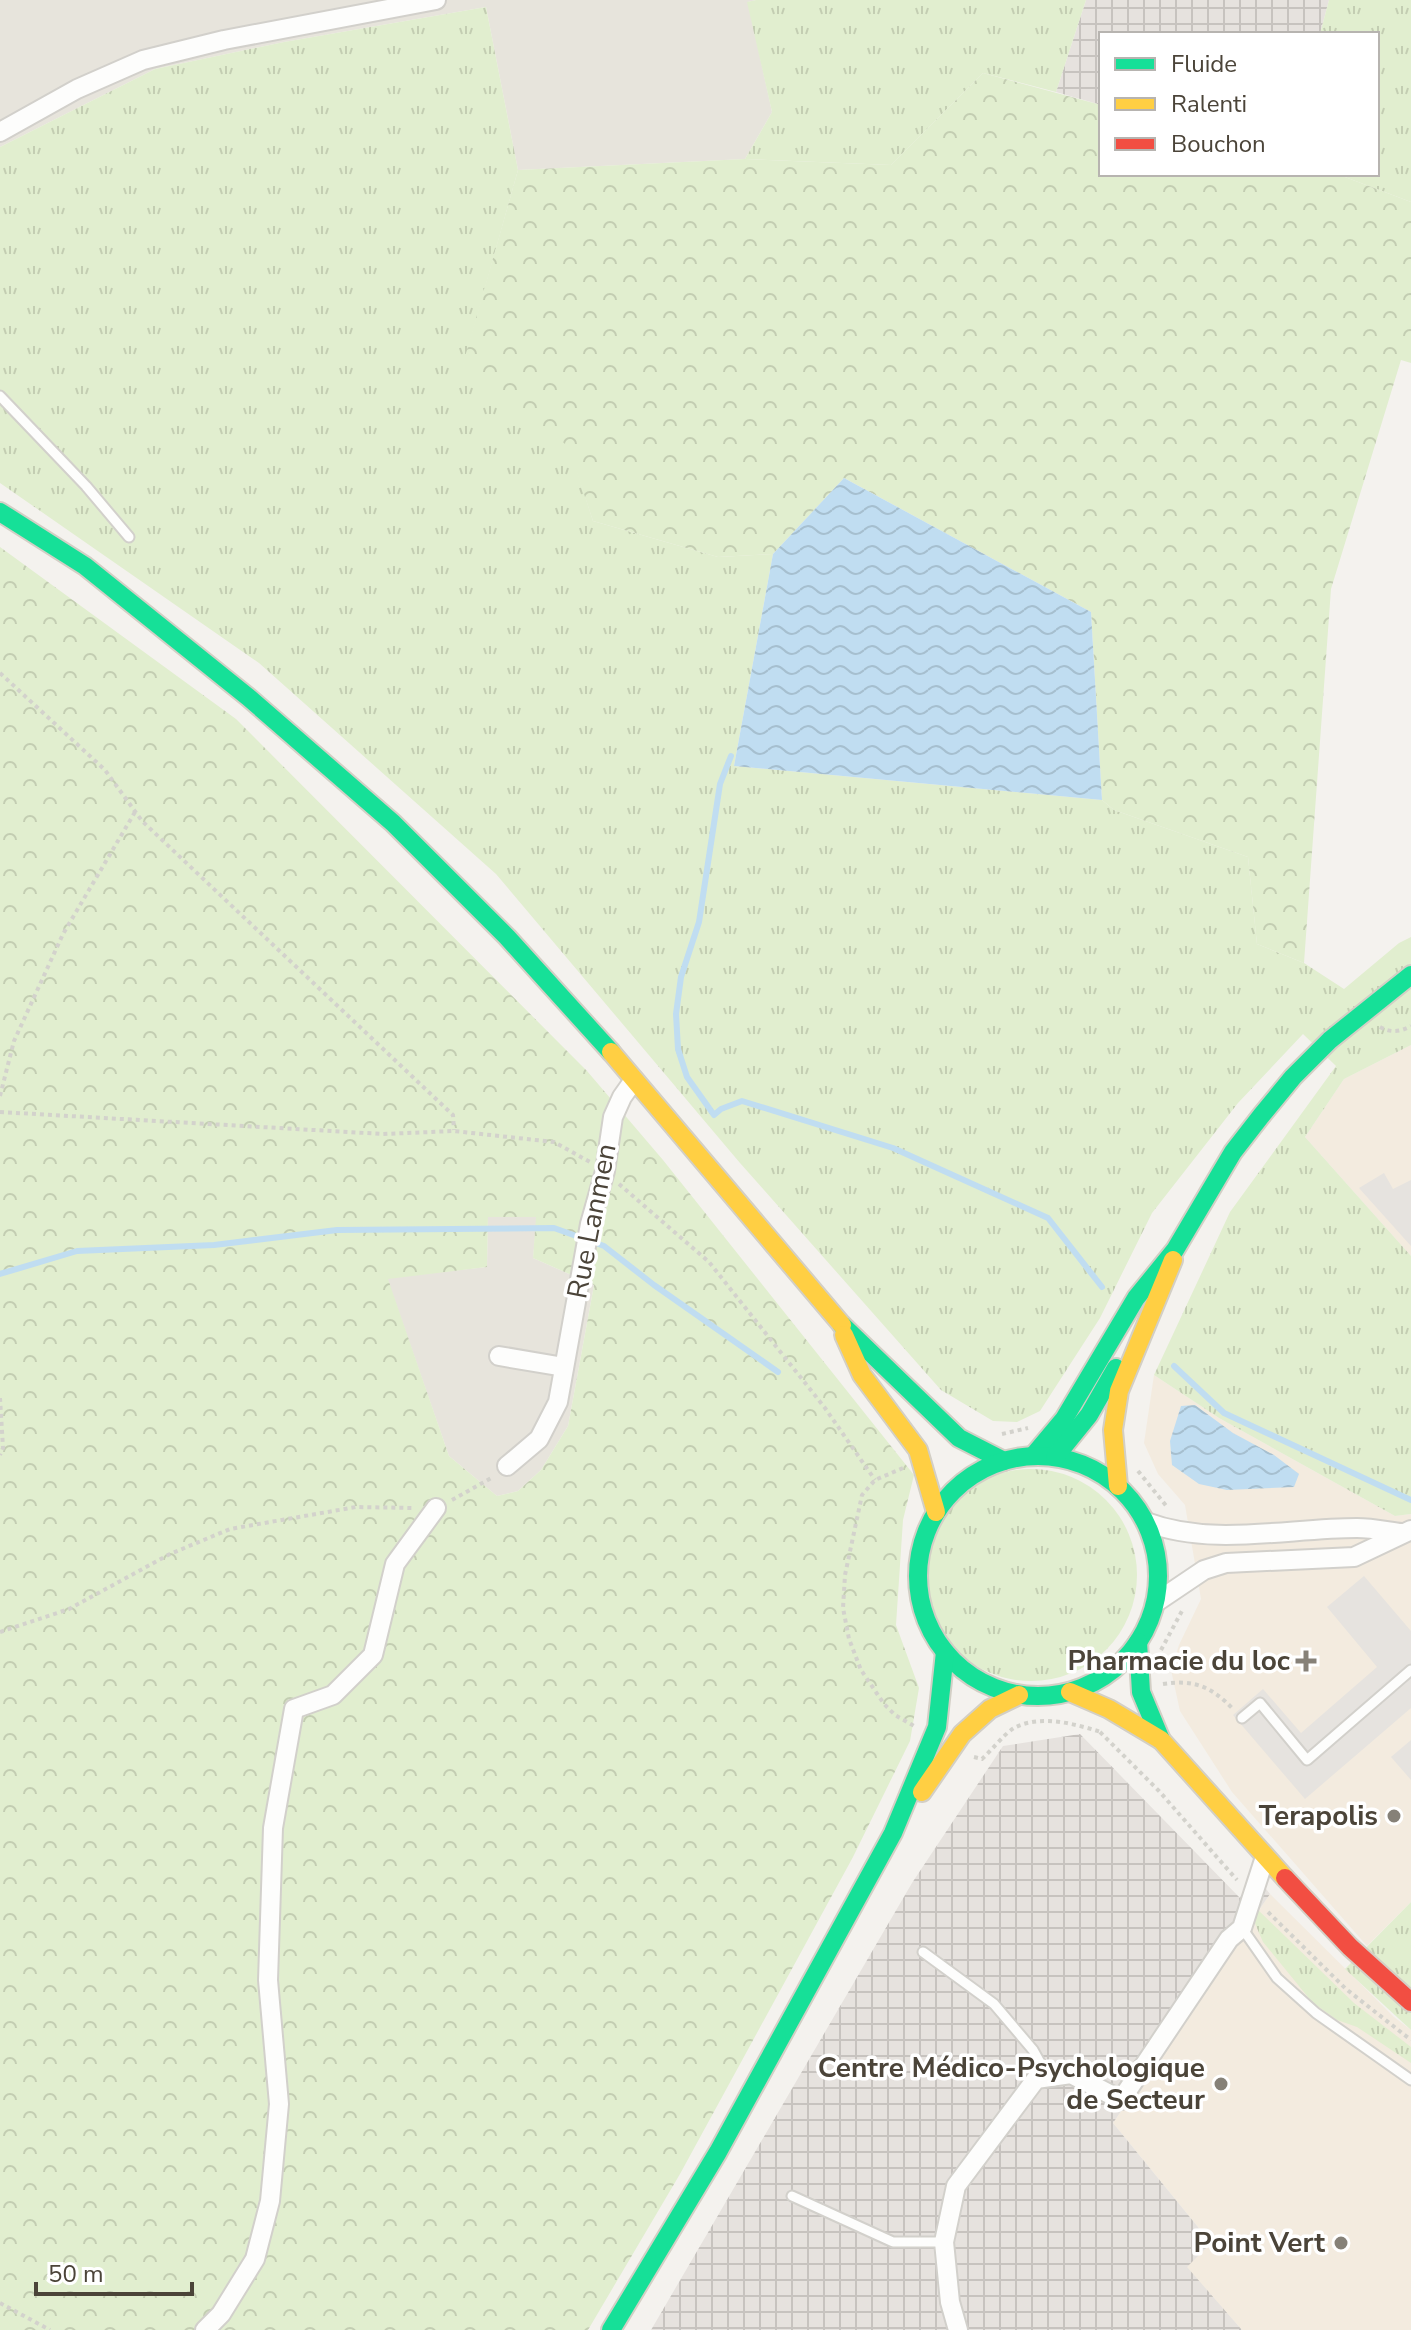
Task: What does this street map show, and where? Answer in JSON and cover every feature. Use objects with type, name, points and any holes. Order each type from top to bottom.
[{"type":"main road","points":[[0,512],[85,566],[248,697],[393,823],[507,937],[634,1080],[839,1322],[959,1438],[1004,1461]]},
{"type":"main road","points":[[1033,1456],[1064,1419],[1136,1298],[1175,1250],[1233,1152],[1293,1077],[1364,1010],[1411,975]]},
{"type":"main road","points":[[1118,1486],[1112,1439],[1115,1408],[1122,1381],[1168,1281],[1175,1250]]},
{"type":"main road","points":[[1055,1457],[1080,1427],[1110,1382],[1146,1305],[1152,1277]]},
{"type":"main road","points":[[839,1322],[862,1375],[918,1450],[936,1512]]},
{"type":"main road","points":[[1033,1456],[1077,1462],[1099,1472],[1118,1486],[1146,1522],[1157,1562],[1155,1603],[1138,1642],[1120,1665],[1096,1681],[1070,1692],[1045,1696],[1019,1695],[991,1687],[966,1672],[945,1652],[929,1627],[920,1598],[918,1569],[924,1539],[936,1512],[954,1490],[977,1472],[1004,1461],[1033,1456]]},
{"type":"main road","points":[[1138,1642],[1141,1692],[1161,1740]]},
{"type":"main road","points":[[893,1833],[937,1727],[945,1652]]},
{"type":"main road","points":[[1070,1692],[1109,1709],[1161,1740],[1350,1947],[1411,2002]]},
{"type":"main road","points":[[611,2330],[718,2152],[893,1833],[962,1734],[990,1709],[1019,1695]]},
{"type":"street","points":[[0,132],[77,89],[143,60],[224,40],[436,0]]},
{"type":"street","name":"Rue Lanmen","points":[[507,1466],[539,1439],[558,1402],[613,1117],[634,1080]]},
{"type":"street","points":[[499,1356],[564,1367]]},
{"type":"street","points":[[205,2330],[221,2314],[255,2259],[270,2201],[279,2104],[268,1980],[273,1828],[294,1709],[333,1695],[373,1655],[395,1564],[436,1508]]},
{"type":"street","points":[[1146,1522],[1165,1530],[1198,1535],[1360,1528],[1408,1533]]},
{"type":"street","points":[[1155,1603],[1212,1566],[1354,1557],[1408,1533]]},
{"type":"street","points":[[958,2330],[950,2302],[944,2242],[956,2186],[1036,2079],[1071,2074],[1121,2100],[1244,1920],[1265,1857]]},
{"type":"lane","points":[[0,396],[86,486],[129,537]]},
{"type":"lane","points":[[1242,1718],[1260,1703],[1307,1760],[1411,1670]]},
{"type":"lane","points":[[1244,1920],[1277,1978],[1316,2013],[1411,2080]]},
{"type":"lane","points":[[923,1952],[994,2004],[1033,2050],[1048,2077]]},
{"type":"lane","points":[[792,2196],[893,2242],[944,2242]]},
{"type":"path","points":[[0,673],[105,770],[135,812],[453,1115],[454,1131]]},
{"type":"path","points":[[0,1096],[14,1041],[63,934],[135,812]]},
{"type":"path","points":[[0,1112],[383,1134],[454,1131],[554,1142],[605,1171],[709,1262],[825,1408],[875,1480]]},
{"type":"path","points":[[0,1398],[3,1448],[0,1455]]},
{"type":"path","points":[[995,1433],[1009,1434],[1038,1421]]},
{"type":"path","points":[[910,1465],[875,1480],[862,1495],[845,1575],[843,1608],[849,1639],[861,1670],[895,1715],[923,1731]]},
{"type":"path","points":[[0,1632],[69,1609],[170,1554],[230,1529],[356,1507],[436,1508],[494,1477],[507,1466]]},
{"type":"path","points":[[1138,1471],[1159,1499],[1176,1513]]},
{"type":"path","points":[[1158,1656],[1189,1600]]},
{"type":"path","points":[[1157,1677],[1157,1686],[1188,1682],[1204,1685],[1242,1718]]},
{"type":"path","points":[[974,1757],[982,1759],[1014,1728],[1034,1723],[1077,1724],[1100,1732]]},
{"type":"path","points":[[0,2303],[50,2330]]},
{"type":"shaded area","points":[[0,0],[756,0],[748,2],[772,112],[745,159],[518,170],[486,7],[284,42],[155,69],[0,147]]},
{"type":"shaded area","points":[[1086,0],[1329,0],[1321,32],[1099,32],[1099,104],[1056,92]]},
{"type":"shaded area","points":[[1411,1045],[1411,1256],[1305,1137],[1344,1079]]},
{"type":"shaded area","points":[[1384,1173],[1393,1189],[1411,1180],[1411,1246],[1359,1188]]},
{"type":"shaded area","points":[[488,1216],[537,1217],[533,1258],[594,1285],[568,1426],[541,1470],[518,1491],[497,1496],[449,1456],[387,1278],[487,1267]]},
{"type":"shaded area","points":[[1154,1375],[1219,1418],[1395,1516],[1411,1514],[1411,1902],[1367,1946],[1232,1792],[1180,1711],[1171,1670],[1201,1599],[1185,1505],[1158,1474],[1144,1443]]},
{"type":"shaded area","points":[[1364,1576],[1411,1631],[1411,1708],[1305,1799],[1233,1715],[1263,1689],[1301,1733],[1377,1667],[1327,1607]]},
{"type":"shaded area","points":[[1080,1734],[1240,1898],[1254,1873],[1270,1894],[1113,2123],[1211,2243],[1187,2267],[1242,2330],[651,2330],[912,1883],[1003,1746]]},
{"type":"shaded area","points":[[1411,1740],[1411,1780],[1391,1757]]},
{"type":"shaded area","points":[[1270,1894],[1394,2017],[1411,2030],[1411,2330],[1242,2330],[1186,2267],[1211,2243],[1113,2123]]},
{"type":"green space","points":[[1086,0],[1056,92],[983,73],[891,165],[745,159],[772,112],[747,2]]},
{"type":"green space","points":[[1329,0],[1411,0],[1411,202],[1342,176],[1379,176],[1379,32],[1321,32]]},
{"type":"green space","points":[[486,7],[518,170],[462,370],[569,446],[593,521],[718,557],[773,554],[734,766],[1102,800],[1114,810],[1248,857],[1257,944],[1304,963],[1344,989],[1399,943],[1411,937],[1411,1045],[1344,1079],[1305,1137],[1411,1256],[1411,1514],[1395,1516],[1219,1418],[1154,1375],[1230,1212],[1336,1066],[1303,1034],[1238,1103],[1152,1213],[1100,1318],[1040,1411],[1017,1422],[993,1421],[941,1390],[740,1163],[496,874],[259,663],[0,483],[0,147],[155,69],[284,42]]},
{"type":"green space","points":[[983,73],[1099,104],[1099,176],[1342,176],[1411,202],[1411,363],[1401,360],[1331,589],[1304,963],[1257,944],[1248,857],[1114,810],[1102,800],[1091,612],[844,478],[773,554],[718,557],[593,521],[568,446],[461,371],[518,170],[745,159],[891,165]]},
{"type":"green space","points":[[0,547],[236,719],[587,1071],[663,1160],[914,1475],[903,1520],[896,1625],[919,1688],[910,1741],[853,1857],[680,2174],[588,2330],[0,2330]],"holes":[[[488,1217],[536,1217],[533,1258],[594,1285],[568,1426],[541,1470],[518,1491],[497,1496],[449,1456],[388,1279],[487,1267]]]},
{"type":"green space","points":[[1031,1469],[1072,1477],[1106,1500],[1129,1534],[1137,1575],[1129,1616],[1106,1650],[1072,1673],[1031,1681],[990,1673],[956,1650],[933,1616],[925,1575],[933,1534],[956,1500],[990,1477]]},
{"type":"green space","points":[[1411,1902],[1411,2030],[1345,1969]]},
{"type":"green space","points":[[1256,1908],[1354,2003],[1411,2047],[1411,2063],[1312,2002],[1263,1942],[1254,1921]]},
{"type":"water","points":[[844,478],[1091,612],[1102,800],[734,766],[773,554]]},
{"type":"water","points":[[1195,1405],[1299,1474],[1294,1487],[1227,1490],[1199,1484],[1172,1465],[1170,1441],[1181,1406]]},
{"type":"waterway","points":[[731,756],[720,784],[699,922],[681,977],[676,1014],[678,1049],[687,1077],[714,1115],[742,1101],[893,1148],[1048,1218],[1102,1287]]},
{"type":"waterway","points":[[0,1274],[77,1251],[214,1245],[337,1230],[554,1228],[604,1246],[778,1372]]},
{"type":"waterway","points":[[1174,1366],[1224,1413],[1411,1500]]},
{"type":"traffic: fast","points":[[0,512],[85,566],[248,697],[393,823],[507,937],[611,1052]]},
{"type":"traffic: fast","points":[[1033,1456],[1064,1419],[1136,1298],[1175,1250],[1233,1152],[1261,1116],[1293,1077],[1330,1040],[1411,975]]},
{"type":"traffic: fast","points":[[842,1325],[959,1438],[1004,1461]]},
{"type":"traffic: fast","points":[[1055,1457],[1089,1415],[1116,1368]]},
{"type":"traffic: fast","points":[[1038,1456],[1084,1465],[1105,1476],[1123,1491],[1138,1509],[1149,1530],[1158,1576],[1149,1622],[1138,1643],[1123,1661],[1105,1676],[1084,1687],[1038,1696],[992,1687],[971,1676],[953,1661],[938,1643],[927,1622],[918,1576],[927,1530],[938,1509],[953,1491],[971,1476],[992,1465],[1038,1456]]},
{"type":"traffic: fast","points":[[1138,1642],[1141,1692],[1161,1740]]},
{"type":"traffic: fast","points":[[611,2330],[718,2152],[893,1833],[937,1727],[945,1652]]},
{"type":"traffic: slow","points":[[611,1052],[842,1325]]},
{"type":"traffic: slow","points":[[1118,1486],[1113,1430],[1119,1391],[1173,1260]]},
{"type":"traffic: slow","points":[[844,1335],[862,1375],[918,1450],[936,1512]]},
{"type":"traffic: slow","points":[[1070,1692],[1109,1709],[1161,1740],[1285,1878]]},
{"type":"traffic: slow","points":[[922,1792],[962,1734],[990,1709],[1019,1695]]},
{"type":"traffic: jam","points":[[1285,1878],[1350,1947],[1411,2002]]},
{"type":"place","name":"Pharmacie du loc","points":[[1306,1661]]},
{"type":"place","name":"Terapolis","points":[[1394,1816]]},
{"type":"place","name":"Centre Médico-Psychologique de Secteur","points":[[1221,2084]]},
{"type":"place","name":"Point Vert","points":[[1341,2243]]}]
